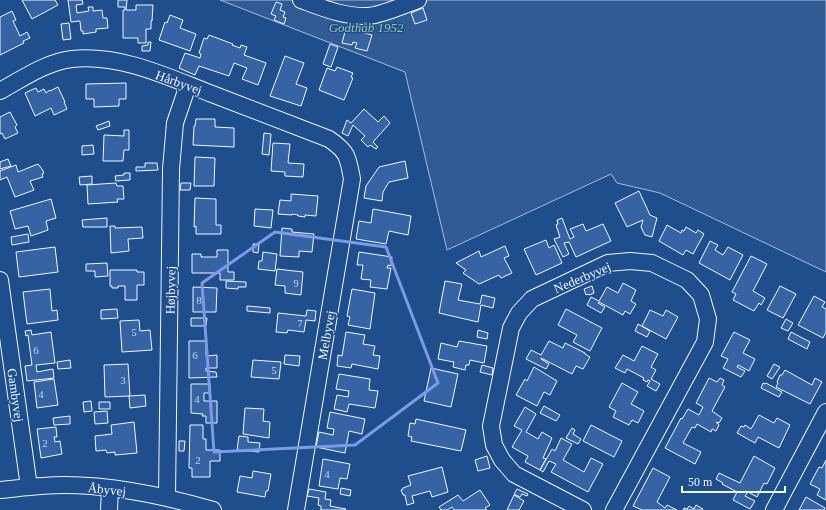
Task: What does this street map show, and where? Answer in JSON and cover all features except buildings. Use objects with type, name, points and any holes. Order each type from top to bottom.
[{"type":"street","points":[[301,0],[333,12],[369,16],[399,4],[418,0]]},
{"type":"street","name":"Hårbyvej","points":[[0,91],[47,66],[70,59],[98,58],[128,64],[188,85],[329,139],[342,148],[349,161]]},
{"type":"street","name":"Højbyvej","points":[[167,497],[171,169],[174,123],[188,85]]},
{"type":"street","name":"Melbyvej","points":[[296,510],[352,179],[349,161]]},
{"type":"street","name":"Nederbyvej","points":[[583,510],[514,474],[502,460],[494,445],[491,426],[511,328],[519,313],[532,298],[608,263],[630,260],[652,263],[687,280],[701,295],[708,319],[705,342],[614,510]]},
{"type":"street","name":"Gambyvej","points":[[0,280],[29,487]]},
{"type":"street","points":[[774,510],[826,412]]},
{"type":"street","name":"Åbyvej","points":[[0,490],[65,485],[110,488],[167,497],[213,510]]},
{"type":"street","points":[[109,510],[110,488]]},
{"type":"highlighted area","points":[[275,232],[386,247],[438,383],[355,445],[214,452],[202,283]]},
{"type":"green space","name":"Godthåb 1952","points":[[220,0],[826,0],[826,272],[660,193],[617,183],[611,174],[447,250],[405,72]]}]
